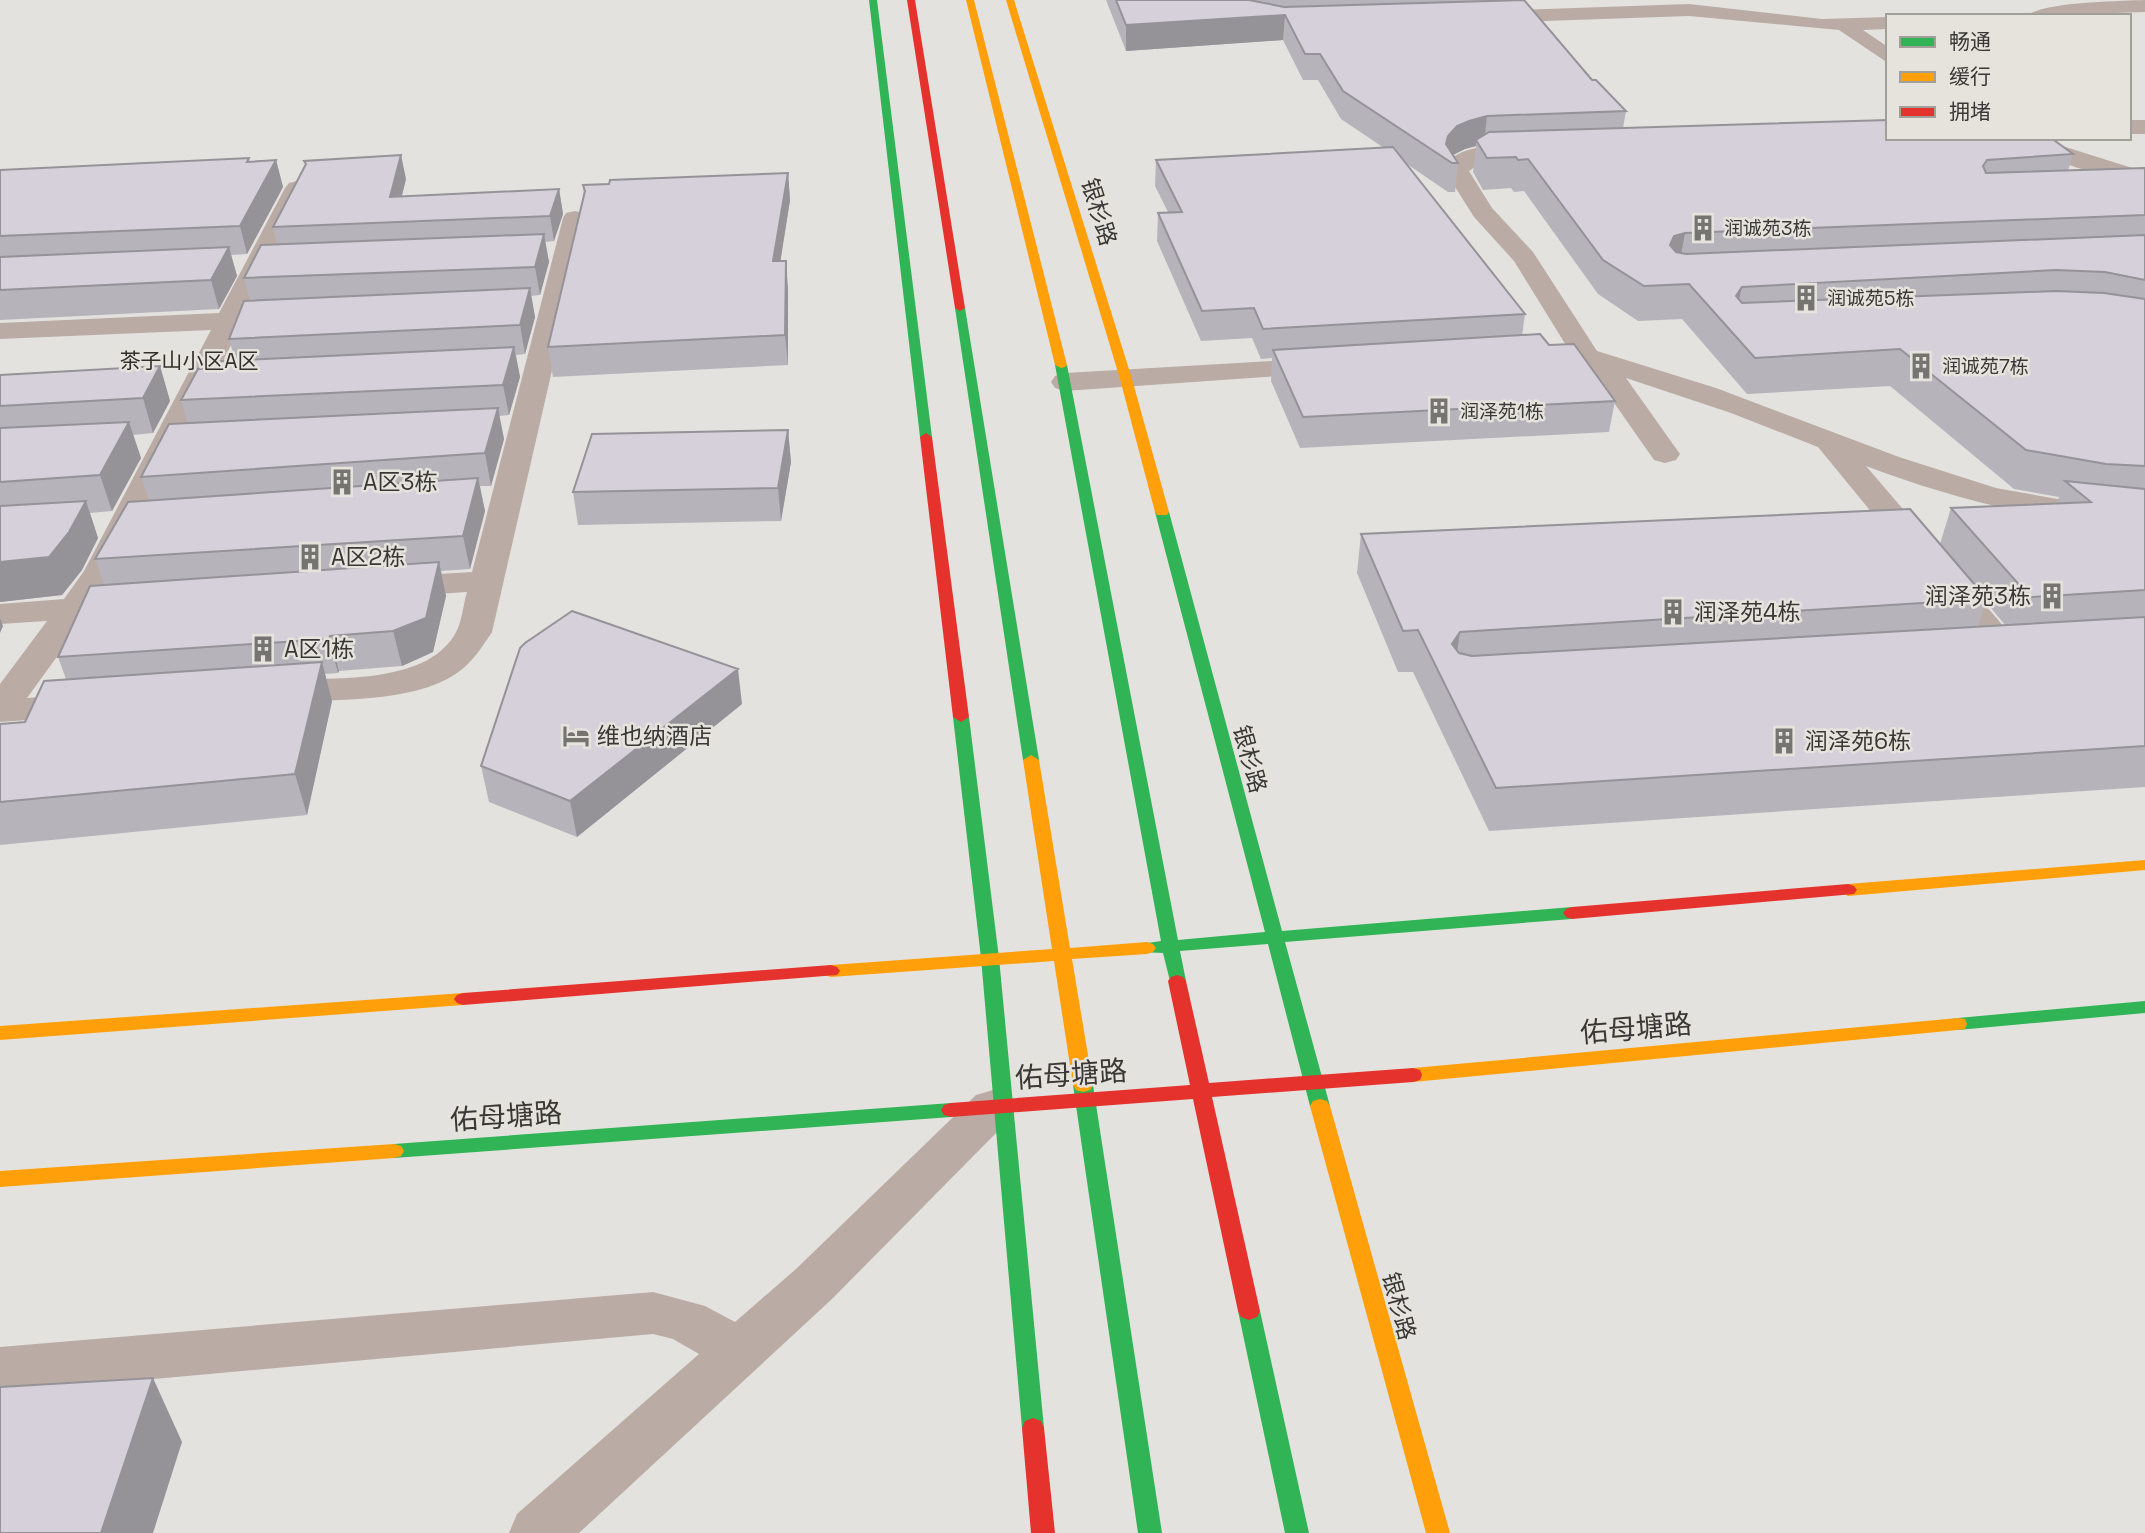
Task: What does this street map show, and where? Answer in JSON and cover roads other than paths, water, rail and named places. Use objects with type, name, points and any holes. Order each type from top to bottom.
[{"type":"main road","points":[[873,0],[990,958],[999,1106],[1043,1533]]},
{"type":"main road","points":[[911,0],[1060,954],[1086,1099],[1150,1533]]},
{"type":"main road","points":[[970,0],[1065,382],[1170,946],[1297,1533]]},
{"type":"main road","name":"银杉路","points":[[1010,0],[1126,379],[1274,938],[1438,1533]]},
{"type":"main road","points":[[0,1033],[1274,938],[2145,865]]},
{"type":"main road","name":"佑母塘路","points":[[0,1179],[1314,1084],[2145,1007]]},
{"type":"street","points":[[1730,0],[1749,15]]},
{"type":"street","points":[[2046,14],[2097,3],[2145,6]]},
{"type":"street","points":[[1462,18],[1689,10],[1844,24],[1886,23]]},
{"type":"street","points":[[1844,24],[1886,56]]},
{"type":"street","points":[[2021,140],[2086,163],[2145,179]]},
{"type":"street","points":[[1544,151],[1471,157],[1458,165],[1457,172],[1483,212],[1524,257],[1593,359],[1665,454]]},
{"type":"street","points":[[0,702],[13,692],[76,608],[124,526],[298,188]]},
{"type":"street","points":[[2106,193],[2145,192]]},
{"type":"street","points":[[246,694],[382,684],[439,670],[464,647],[474,632],[486,581],[493,498],[554,251],[575,218]]},
{"type":"street","points":[[0,331],[270,319]]},
{"type":"street","points":[[1551,353],[1593,359],[1679,385],[1912,473],[2040,509],[2091,516],[2145,517]]},
{"type":"street","points":[[1065,382],[1357,364]]},
{"type":"street","points":[[1828,440],[2004,650]]},
{"type":"street","points":[[83,528],[165,523]]},
{"type":"street","points":[[363,589],[486,581]]},
{"type":"street","points":[[0,614],[117,606]]},
{"type":"street","points":[[1963,653],[2043,648]]},
{"type":"street","points":[[0,711],[109,704]]},
{"type":"street","points":[[538,1533],[814,1284],[999,1106]]},
{"type":"street","points":[[0,1370],[653,1313],[685,1321],[740,1351]]},
{"type":"place","name":"润诚苑3栋","points":[[1703,228]]},
{"type":"place","name":"润诚苑5栋","points":[[1806,298]]},
{"type":"place","name":"润诚苑7栋","points":[[1921,366]]},
{"type":"place","name":"润泽苑1栋","points":[[1439,411]]},
{"type":"place","name":"A区3栋","points":[[342,482]]},
{"type":"place","name":"A区2栋","points":[[310,557]]},
{"type":"place","name":"润泽苑3栋","points":[[2052,596]]},
{"type":"place","name":"润泽苑4栋","points":[[1673,612]]},
{"type":"place","name":"A区1栋","points":[[263,649]]},
{"type":"place","name":"维也纳酒店","points":[[576,736]]},
{"type":"place","name":"润泽苑6栋","points":[[1784,741]]},
{"type":"district","name":"茶子山小区A区","points":[[189,360]]}]
